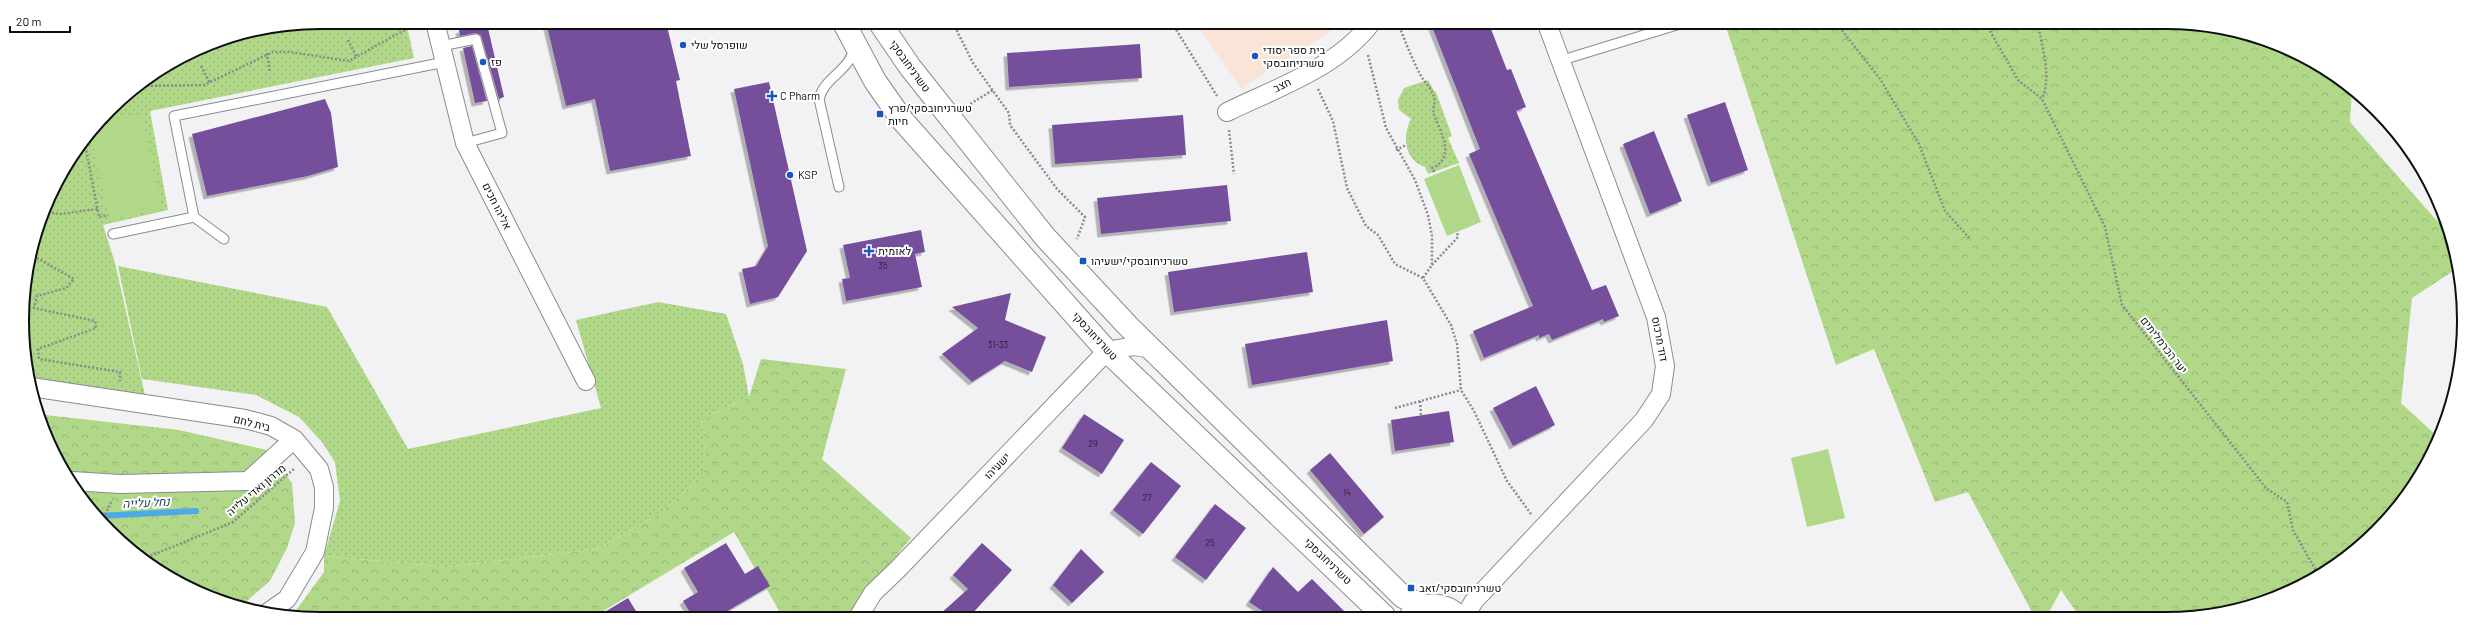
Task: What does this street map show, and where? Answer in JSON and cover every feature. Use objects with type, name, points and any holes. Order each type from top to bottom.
[{"type":"street","name":"אליהו חכים","points":[[430,29],[443,54],[466,143],[586,380]]},
{"type":"street","name":"טשרניחובסקי","points":[[847,29],[854,45],[875,81],[903,121],[1107,352],[1380,612]]},
{"type":"street","name":"טשרניחובסקי","points":[[884,29],[910,67],[948,117],[1045,237],[1152,349],[1417,611],[1440,606],[1461,611]]},
{"type":"street","name":"חצב","points":[[1227,112],[1309,72],[1348,48],[1366,29]]},
{"type":"street","name":"דוד מרכוס","points":[[1461,611],[1542,529],[1644,420],[1661,394],[1665,366],[1656,317],[1559,61],[1549,29]]},
{"type":"street","points":[[1107,352],[1134,346],[1152,349]]},
{"type":"street","name":"ישעיהו","points":[[861,612],[872,592],[898,570],[1107,352]]},
{"type":"street","name":"בית לחם","points":[[37,388],[245,419],[271,426],[294,439],[310,455],[319,469],[324,487],[324,508],[315,552],[287,599],[274,608]]},
{"type":"street","points":[[78,481],[120,484],[248,481],[294,439]]},
{"type":"lane","points":[[1559,61],[1664,29]]},
{"type":"lane","points":[[224,239],[194,217],[174,116],[443,54],[476,39],[502,133],[466,143]]},
{"type":"lane","points":[[839,187],[819,99],[823,89],[849,63],[854,45]]},
{"type":"lane","points":[[113,234],[194,217]]},
{"type":"path","points":[[147,86],[200,86],[210,83],[267,53],[290,52],[346,61],[357,58],[406,29]]},
{"type":"path","points":[[956,29],[973,63],[1009,113],[1010,125],[1057,189],[1085,217],[1068,262]]},
{"type":"path","points":[[1176,29],[1227,112],[1234,174]]},
{"type":"path","points":[[1367,29],[1380,111],[1396,150],[1415,180],[1428,215],[1432,236],[1432,265]]},
{"type":"path","points":[[1400,29],[1415,65],[1435,97],[1433,114],[1440,125],[1445,145],[1443,159],[1440,164],[1432,168],[1435,174]]},
{"type":"path","points":[[1841,29],[1880,79],[1919,144],[1945,211],[1971,240]]},
{"type":"path","name":"יער הכרמליתים","points":[[1989,29],[2018,80],[2042,99],[2105,227],[2122,305],[2266,488],[2287,502],[2293,530],[2316,570]]},
{"type":"path","points":[[2039,29],[2046,71],[2045,92],[2042,99]]},
{"type":"path","points":[[348,40],[357,58]]},
{"type":"path","points":[[267,53],[270,73]]},
{"type":"path","points":[[201,66],[210,83]]},
{"type":"path","points":[[1309,72],[1333,121],[1347,188],[1366,226],[1378,235],[1394,264],[1423,278],[1455,334],[1461,390],[1474,411],[1507,481],[1542,529]]},
{"type":"path","points":[[948,117],[993,90]]},
{"type":"path","points":[[1396,150],[1406,145]]},
{"type":"path","points":[[86,148],[99,217],[108,215]]},
{"type":"path","points":[[50,212],[59,214],[98,209]]},
{"type":"path","points":[[1423,278],[1432,265],[1458,237],[1457,232]]},
{"type":"path","points":[[36,258],[74,279],[66,288],[37,296],[34,308],[95,321],[96,328],[38,349],[39,359],[112,370]]},
{"type":"path","points":[[1394,408],[1461,390]]},
{"type":"path","points":[[1420,401],[1421,415]]},
{"type":"path","name":"מדרון ואדי עלייה","points":[[149,556],[233,522],[310,455]]},
{"type":"shaded area","name":"בית ספר יסודי טשרניחובסקי","points":[[1200,29],[1334,29],[1241,89]]},
{"type":"green space","points":[[320,29],[408,29],[414,58],[150,111],[168,210],[103,225],[115,263],[145,395],[35,378],[31,359],[29,320],[31,282],[44,227],[68,175],[89,143],[101,128],[128,101],[143,89],[175,68],[192,59],[209,51],[239,41],[282,31]]},
{"type":"green space","points":[[1727,29],[2166,29],[2204,31],[2259,44],[2311,68],[2352,96],[2350,122],[2442,226],[2453,271],[2412,298],[2401,403],[2434,434],[2418,466],[2397,498],[2372,527],[2358,540],[2343,552],[2311,573],[2259,597],[2204,610],[2166,612],[2076,612],[2061,590],[2049,612],[2032,612],[1968,492],[1935,502],[1874,349],[1836,365]]},
{"type":"green space","points":[[1428,80],[1436,92],[1452,136],[1448,138],[1459,163],[1428,174],[1425,167],[1418,164],[1409,153],[1406,133],[1411,119],[1399,110],[1398,100],[1404,88]]},
{"type":"green space","points":[[142,114],[162,209],[109,219],[92,140],[107,121]]},
{"type":"green space","points":[[1459,165],[1481,222],[1447,236],[1424,179]]},
{"type":"green space","points":[[118,266],[327,307],[408,449],[601,408],[576,320],[658,302],[726,314],[743,364],[749,397],[701,419],[707,467],[690,487],[659,514],[597,549],[447,567],[324,556],[340,501],[335,462],[322,442],[299,417],[256,395],[142,379]]},
{"type":"green space","points":[[761,359],[846,369],[822,459],[911,538],[850,612],[780,612],[734,532],[602,612],[320,612],[295,611],[324,572],[324,556],[447,567],[597,549],[659,514],[690,487],[707,467],[701,419],[749,397]]},
{"type":"green space","points":[[44,415],[179,430],[267,450],[292,483],[295,523],[287,548],[270,581],[245,602],[227,597],[192,582],[175,573],[143,552],[114,527],[89,498],[68,466]]},
{"type":"green space","points":[[1828,449],[1845,518],[1807,527],[1791,458]]},
{"type":"building","points":[[488,29],[504,97],[499,99],[481,35],[475,33],[460,36],[459,30]]},
{"type":"building","points":[[548,29],[668,29],[680,80],[676,81],[691,156],[610,171],[595,99],[566,106]]},
{"type":"building","points":[[1433,29],[1491,29],[1507,70],[1511,69],[1526,107],[1516,111],[1592,290],[1606,285],[1619,316],[1604,322],[1603,319],[1552,340],[1549,334],[1539,338],[1539,335],[1484,358],[1473,331],[1533,306],[1469,154],[1480,149]]},
{"type":"building","points":[[1140,44],[1142,78],[1009,87],[1007,53]]},
{"type":"building","points":[[472,46],[487,101],[475,103],[463,48]]},
{"type":"building","points":[[769,82],[807,251],[778,297],[750,304],[742,269],[756,266],[768,246],[734,89]]},
{"type":"building","points":[[325,99],[331,113],[338,167],[308,176],[207,196],[192,134]]},
{"type":"building","points":[[1725,102],[1748,170],[1711,183],[1687,115]]},
{"type":"building","points":[[1183,115],[1186,155],[1055,164],[1052,125]]},
{"type":"building","points":[[1654,131],[1682,201],[1650,214],[1623,144]]},
{"type":"building","points":[[1227,185],[1231,221],[1101,234],[1097,198]]},
{"type":"building","points":[[921,230],[925,252],[915,254],[922,287],[846,301],[842,279],[850,278],[843,245]]},
{"type":"building","points":[[1307,252],[1313,292],[1174,312],[1168,272]]},
{"type":"building","points":[[1011,293],[1005,320],[1046,337],[1032,372],[1005,361],[972,382],[942,354],[978,328],[952,307]]},
{"type":"building","points":[[1387,320],[1393,361],[1252,385],[1245,344]]},
{"type":"building","points":[[1536,386],[1555,425],[1513,446],[1493,408]]},
{"type":"building","points":[[1449,411],[1454,442],[1395,451],[1391,420]]},
{"type":"building","points":[[1084,414],[1124,440],[1102,474],[1062,448]]},
{"type":"building","points":[[1330,453],[1384,517],[1364,534],[1310,470]]},
{"type":"building","points":[[1151,462],[1181,486],[1143,534],[1113,510]]},
{"type":"building","points":[[1215,504],[1246,528],[1206,580],[1175,557]]},
{"type":"building","points":[[726,543],[745,574],[758,566],[770,586],[726,612],[690,612],[683,601],[698,592],[684,568]]},
{"type":"building","points":[[982,543],[1012,570],[974,612],[942,612],[968,589],[953,575]]},
{"type":"building","points":[[1081,549],[1104,572],[1072,603],[1053,585]]},
{"type":"building","points":[[1273,567],[1298,592],[1312,579],[1345,612],[1264,612],[1249,602]]},
{"type":"building","points":[[628,598],[637,612],[605,612]]},
{"type":"waterway","name":"נחל עלייה","points":[[103,516],[196,511]]},
{"type":"place","name":"שופרסל שלי","points":[[683,45]]},
{"type":"place","name":"בית ספר יסודי טשרניחובסקי","points":[[1255,56]]},
{"type":"place","name":"פז","points":[[483,62]]},
{"type":"place","name":"C Pharm","points":[[772,96]]},
{"type":"place","name":"טשרניחובסקי/פרץ חיות","points":[[880,114]]},
{"type":"place","name":"KSP","points":[[790,175]]},
{"type":"place","name":"לאומית","points":[[869,251]]},
{"type":"place","name":"טשרניחובסקי/ישעיהו","points":[[1083,261]]},
{"type":"place","name":"טשרניחובסקי/זאב","points":[[1411,588]]}]
